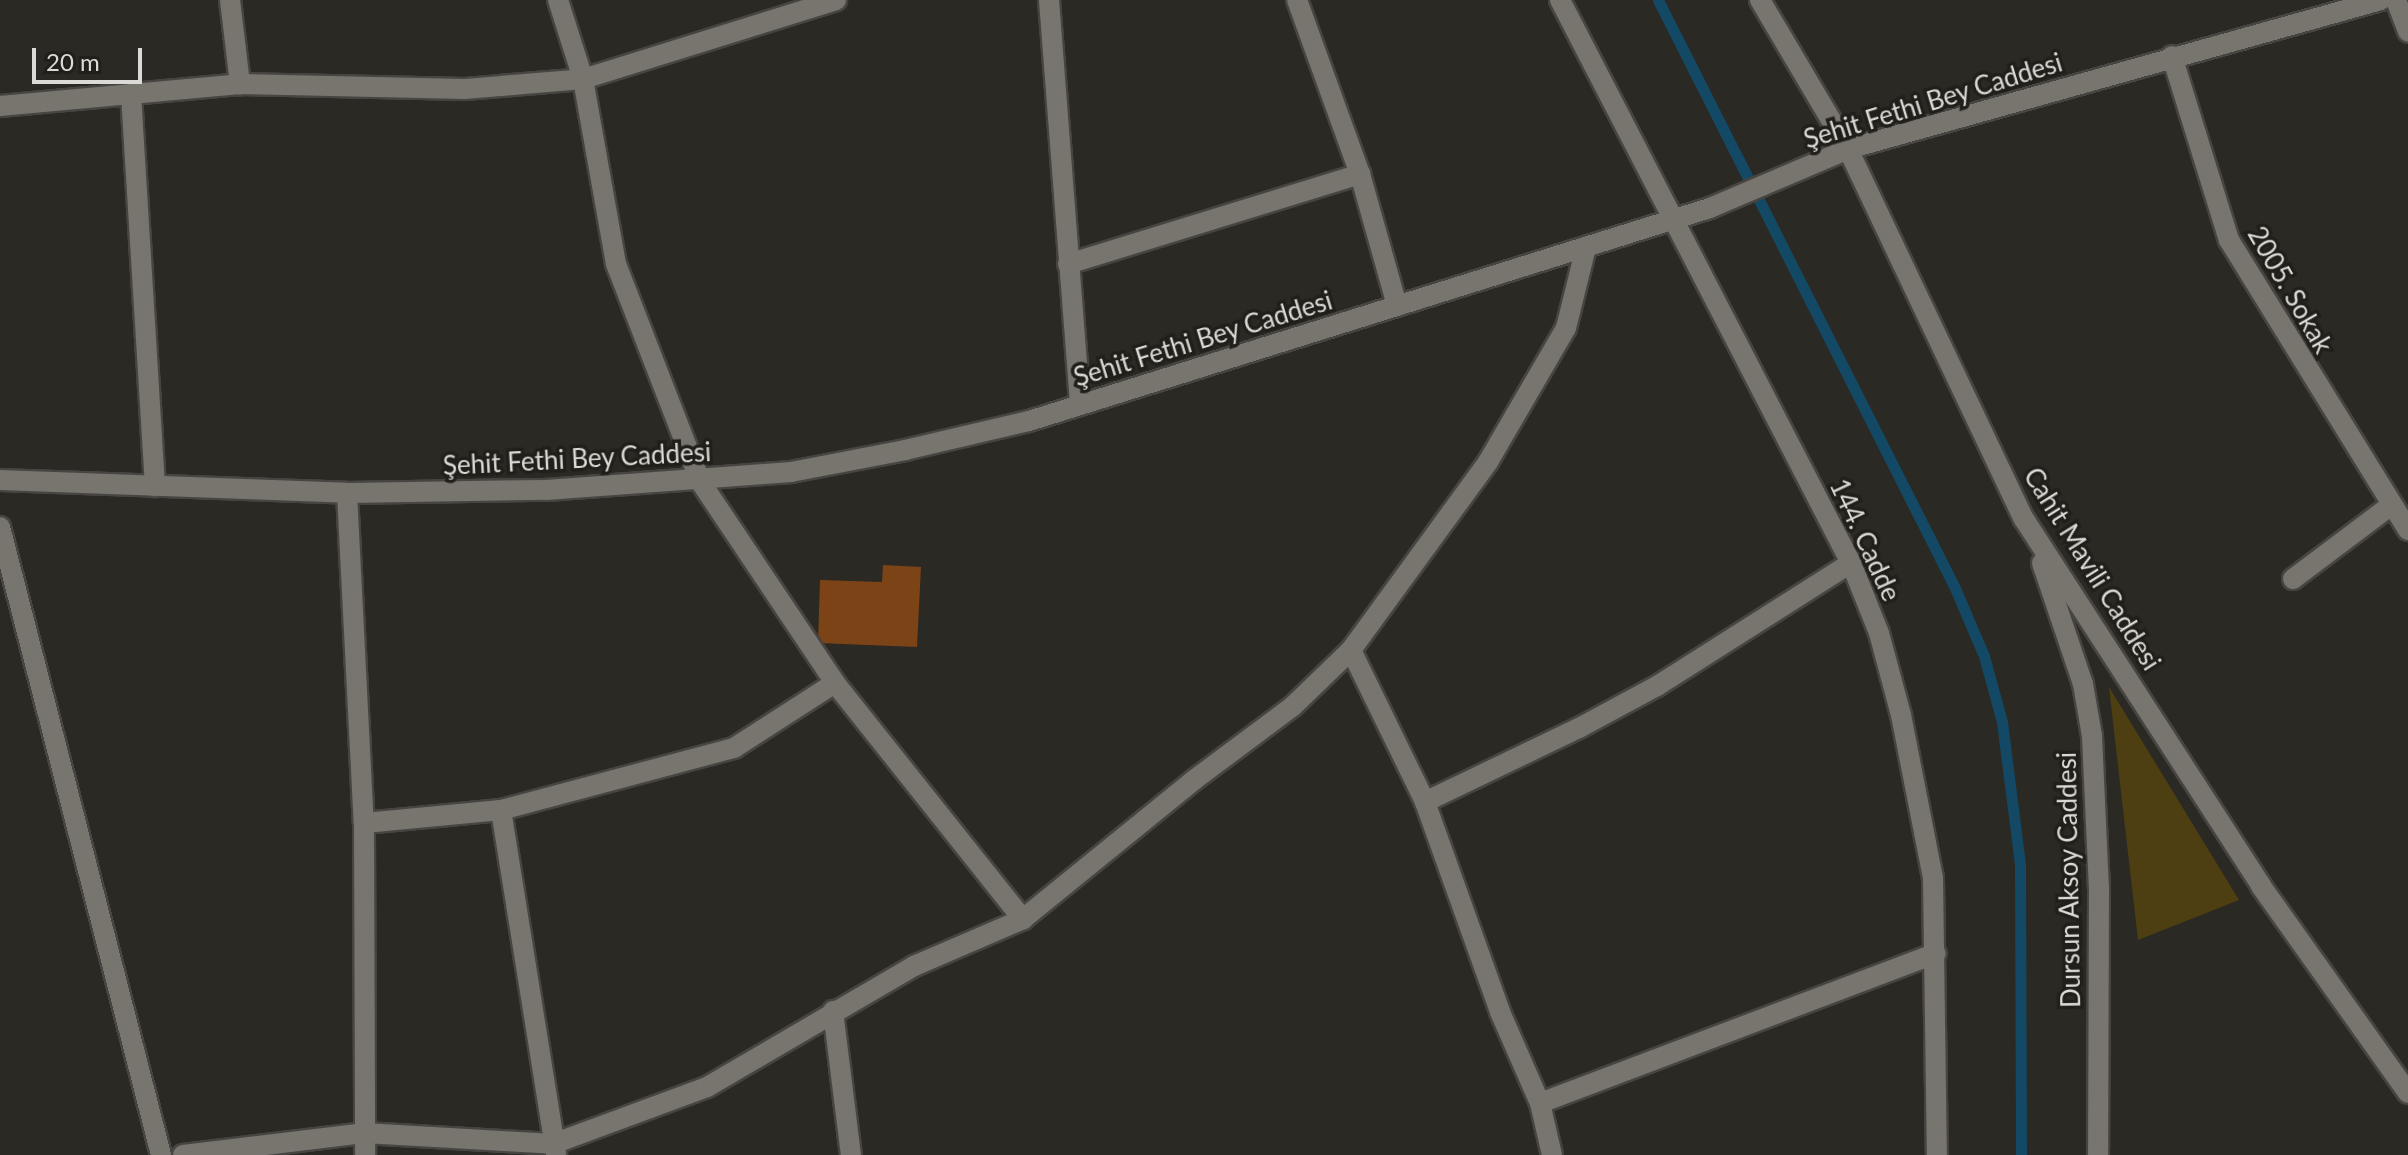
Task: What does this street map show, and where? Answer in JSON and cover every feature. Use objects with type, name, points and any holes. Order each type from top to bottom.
[{"type":"street","points":[[230,0],[240,84]]},
{"type":"street","points":[[558,0],[583,79],[616,264],[700,481],[835,683],[1023,919]]},
{"type":"street","points":[[0,106],[240,84],[465,89],[583,79],[836,0]]},
{"type":"street","points":[[1049,0],[1080,405]]},
{"type":"street","points":[[1297,0],[1360,174],[1397,306]]},
{"type":"street","name":"144. Cadde","points":[[1560,0],[1851,563],[1879,633],[1911,760],[1933,878],[1937,1155]]},
{"type":"street","name":"Cahit Mavili Caddesi","points":[[1760,0],[1848,149],[2024,519],[2261,886],[2408,1093]]},
{"type":"street","name":"Şehit Fethi Bey Caddesi","points":[[0,480],[347,493],[546,490],[791,472],[905,450],[1029,421],[1710,208],[1848,149],[2353,4],[2381,0]]},
{"type":"street","points":[[2396,0],[2408,32]]},
{"type":"street","name":"2005. Sokak","points":[[2172,56],[2229,240],[2401,514]]},
{"type":"street","points":[[131,94],[155,486]]},
{"type":"street","points":[[1068,264],[1360,174]]},
{"type":"street","points":[[183,1155],[364,1133],[555,1149],[707,1087],[914,966],[1023,919],[1194,780],[1292,707],[1351,650],[1496,449],[1566,328],[1586,247]]},
{"type":"street","points":[[347,493],[364,823],[365,1155]]},
{"type":"street","points":[[2293,579],[2401,514]]},
{"type":"street","name":"Dursun Aksoy Caddesi","points":[[2024,519],[2068,636],[2083,684],[2092,736],[2099,888],[2098,1155]]},
{"type":"street","points":[[0,527],[161,1155]]},
{"type":"street","points":[[1425,802],[1579,728],[1657,686],[1851,563]]},
{"type":"street","points":[[1351,650],[1425,802],[1500,1012],[1540,1103],[1552,1155]]},
{"type":"street","points":[[364,823],[501,810],[734,748],[835,683]]},
{"type":"street","points":[[501,810],[555,1149]]},
{"type":"street","points":[[1540,1103],[1936,953]]},
{"type":"street","points":[[833,1011],[851,1155]]},
{"type":"shaded area","points":[[2109,687],[2239,900],[2138,940]]},
{"type":"building","points":[[883,565],[921,567],[917,647],[818,643],[820,580],[882,582]]},
{"type":"waterway","points":[[1658,0],[1955,588],[1984,656],[2002,722],[2020,865],[2021,1155]]}]
